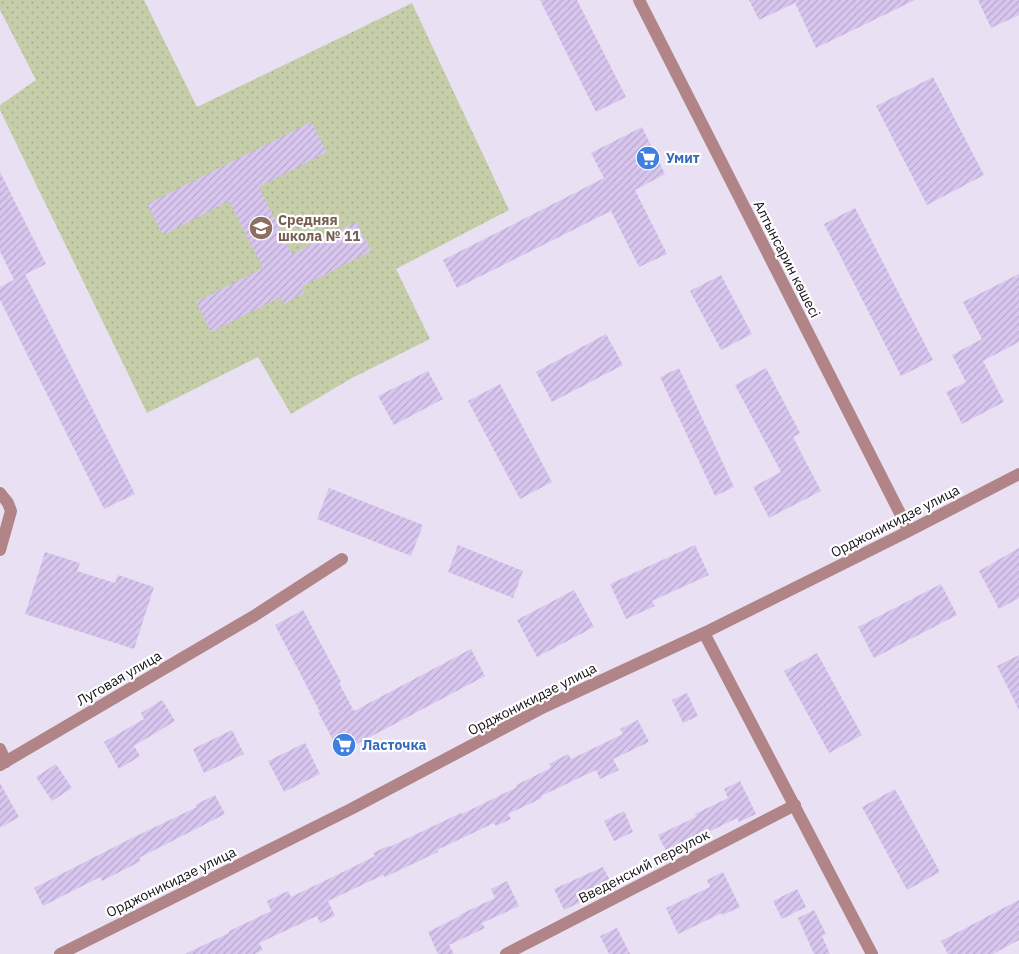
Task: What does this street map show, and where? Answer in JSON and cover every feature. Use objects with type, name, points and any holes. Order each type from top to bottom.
[{"type":"street","name":"Алтынсарин көшесі","points":[[639,0],[909,531]]},
{"type":"street","name":"Орджоникидзе улица","points":[[60,954],[351,809],[544,708],[704,633],[1019,474]]},
{"type":"street","points":[[0,493],[8,503],[11,511],[0,550]]},
{"type":"street","name":"Луговая улица","points":[[3,763],[254,616],[342,559]]},
{"type":"street","points":[[704,633],[872,954]]},
{"type":"street","points":[[0,749],[3,763]]},
{"type":"street","name":"Введенский переулок","points":[[506,954],[794,805]]},
{"type":"green space","points":[[0,0],[144,0],[197,107],[412,3],[509,210],[396,269],[430,339],[352,378],[291,414],[258,357],[147,413],[0,110],[0,105],[36,80],[0,10]]},
{"type":"building","points":[[540,0],[577,0],[626,97],[596,112]]},
{"type":"building","points":[[749,0],[915,0],[816,48],[795,3],[759,20]]},
{"type":"building","points":[[978,0],[1019,0],[1019,15],[991,28]]},
{"type":"building","points":[[933,77],[984,175],[927,205],[876,106]]},
{"type":"building","name":"Средняя школа № 11","points":[[311,122],[327,152],[259,187],[292,254],[356,222],[371,251],[301,287],[304,293],[283,304],[280,297],[211,332],[196,302],[263,268],[229,201],[163,235],[147,204]]},
{"type":"building","points":[[642,127],[665,174],[635,190],[667,254],[639,267],[611,211],[457,288],[443,260],[604,178],[591,153]]},
{"type":"building","points":[[0,172],[46,264],[14,280],[0,251]]},
{"type":"building","points":[[855,208],[933,360],[901,376],[824,224]]},
{"type":"building","points":[[25,274],[135,494],[104,509],[0,300],[0,287]]},
{"type":"building","points":[[1019,274],[1019,342],[983,361],[1004,402],[962,424],[946,392],[966,382],[952,355],[982,339],[963,302]]},
{"type":"building","points":[[721,275],[752,334],[721,350],[690,291]]},
{"type":"building","points":[[606,334],[623,365],[552,402],[536,372]]},
{"type":"building","points":[[679,368],[734,487],[715,496],[660,377]]},
{"type":"building","points":[[766,368],[800,433],[793,437],[821,491],[769,518],[753,487],[781,472],[735,385]]},
{"type":"building","points":[[428,371],[443,399],[394,425],[378,396]]},
{"type":"building","points":[[500,384],[552,482],[520,499],[468,401]]},
{"type":"building","points":[[329,488],[423,525],[411,556],[317,519]]},
{"type":"building","points":[[458,545],[523,571],[513,598],[448,572]]},
{"type":"building","points":[[695,545],[709,575],[652,601],[655,606],[626,619],[610,584]]},
{"type":"building","points":[[1019,548],[1019,598],[999,609],[979,571]]},
{"type":"building","points":[[45,552],[80,563],[77,571],[115,583],[118,575],[154,587],[134,649],[25,614]]},
{"type":"building","points":[[941,584],[957,615],[874,658],[858,627]]},
{"type":"building","points":[[574,590],[594,627],[537,657],[517,620]]},
{"type":"building","points":[[303,610],[354,711],[471,649],[485,676],[340,753],[275,625]]},
{"type":"building","points":[[817,653],[862,735],[829,753],[784,671]]},
{"type":"building","points":[[1019,655],[1019,710],[997,666]]},
{"type":"building","points":[[687,693],[698,716],[683,723],[672,700]]},
{"type":"building","points":[[162,700],[175,721],[134,746],[140,756],[119,769],[104,742],[144,719],[141,713]]},
{"type":"building","points":[[638,720],[649,742],[613,759],[619,770],[600,779],[596,770],[508,814],[511,819],[496,826],[494,823],[385,877],[383,875],[328,901],[335,916],[320,923],[317,916],[259,943],[263,950],[254,954],[185,954],[271,911],[267,901],[288,891],[291,897],[375,856],[373,853],[462,814],[551,768],[549,764],[568,754],[571,759],[623,734],[620,729]]},
{"type":"building","points":[[232,730],[244,754],[204,773],[193,749]]},
{"type":"building","points":[[305,743],[320,774],[284,792],[268,761]]},
{"type":"building","points":[[56,764],[72,788],[52,801],[36,777]]},
{"type":"building","points":[[740,781],[756,814],[739,822],[737,818],[686,843],[688,848],[669,857],[658,835],[696,817],[695,814],[728,798],[724,789]]},
{"type":"building","points":[[0,783],[19,817],[0,828]]},
{"type":"building","points":[[895,789],[940,872],[907,890],[862,807]]},
{"type":"building","points":[[215,795],[225,814],[139,858],[141,861],[102,881],[100,877],[43,906],[34,888],[197,807],[195,805]]},
{"type":"building","points":[[624,811],[633,832],[614,841],[604,821]]},
{"type":"building","points":[[603,867],[614,888],[564,910],[554,889]]},
{"type":"building","points":[[723,872],[740,907],[723,915],[722,913],[678,934],[666,908],[710,887],[707,880]]},
{"type":"building","points":[[507,881],[519,906],[482,923],[485,928],[449,945],[454,954],[438,954],[428,932],[495,898],[491,889]]},
{"type":"building","points":[[797,889],[806,907],[782,919],[773,901]]},
{"type":"building","points":[[1019,900],[1019,940],[993,954],[948,954],[941,941]]},
{"type":"building","points":[[814,910],[826,934],[822,936],[830,954],[814,954],[798,918]]},
{"type":"building","points":[[617,928],[630,954],[609,954],[600,936]]},
{"type":"place","name":"Умит","points":[[648,158]]},
{"type":"place","name":"Средняя школа № 11","points":[[261,228]]},
{"type":"place","name":"Ласточка","points":[[344,745]]}]
